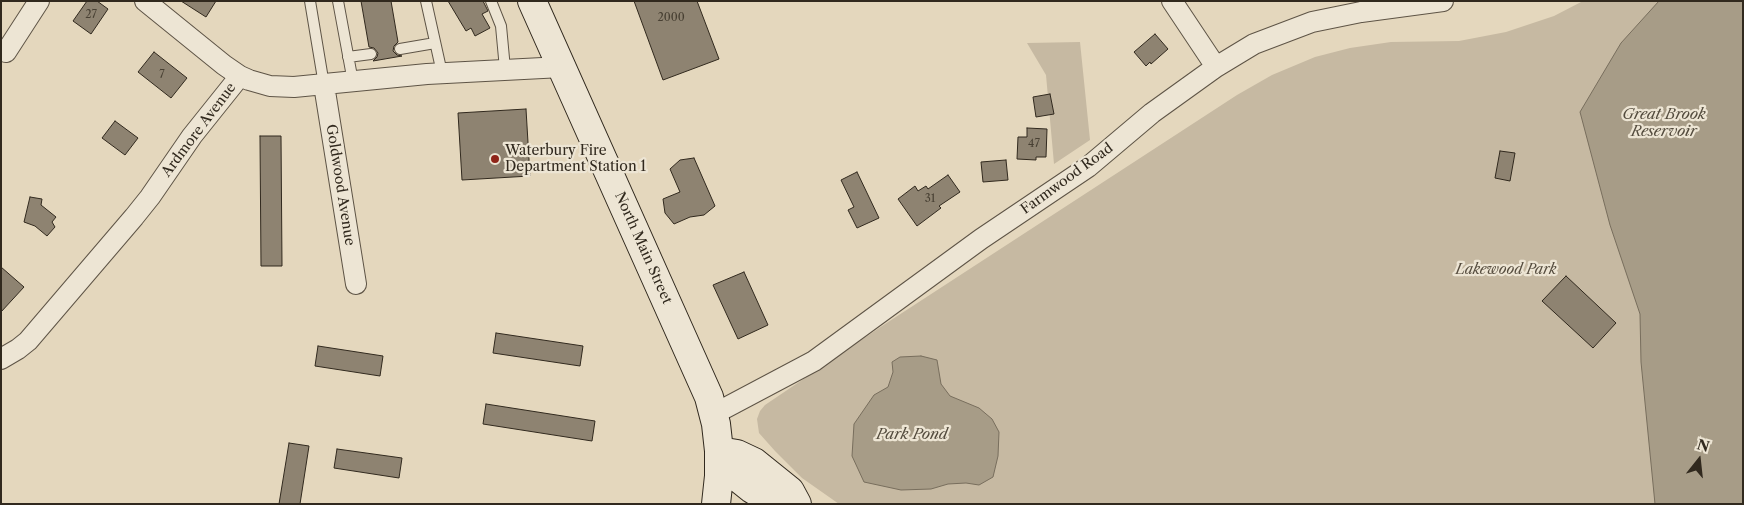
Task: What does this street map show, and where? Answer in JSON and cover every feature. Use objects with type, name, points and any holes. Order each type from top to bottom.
[{"type":"main road","name":"North Main Street","points":[[532,1],[705,385],[714,414],[719,451],[716,504]]},
{"type":"main road","points":[[719,451],[728,467],[737,477],[776,504]]},
{"type":"main road","points":[[719,451],[737,454],[754,462],[790,491],[797,504]]},
{"type":"street","points":[[6,52],[39,1]]},
{"type":"street","points":[[145,1],[240,76]]},
{"type":"street","points":[[1172,1],[1216,67]]},
{"type":"street","name":"Farmwood Road","points":[[714,414],[814,361],[981,239],[1088,167],[1152,114],[1216,67],[1254,44],[1312,22],[1361,12],[1443,1]]},
{"type":"street","name":"Ardmore Avenue","points":[[1,359],[18,349],[33,334],[134,217],[192,136],[240,76],[260,84],[281,88],[442,73],[562,67]]},
{"type":"street","name":"Goldwood Avenue","points":[[324,85],[356,284]]},
{"type":"lane","points":[[310,1],[324,85]]},
{"type":"lane","points":[[338,1],[353,82]]},
{"type":"lane","points":[[426,1],[442,73]]},
{"type":"lane","points":[[491,1],[501,26],[505,69]]},
{"type":"lane","points":[[400,49],[435,43]]},
{"type":"lane","points":[[348,56],[371,54]]},
{"type":"green space","name":"Lakewood Park","points":[[1583,1],[1743,1],[1743,504],[839,504],[802,478],[759,433],[757,419],[765,405],[882,326],[1237,95],[1272,75],[1315,57],[1350,48],[1391,42],[1459,41],[1506,32],[1554,16]]},
{"type":"green space","points":[[1080,42],[1090,140],[1054,164],[1046,75],[1027,43]]},
{"type":"water","name":"Great Brook Reservoir","points":[[1659,1],[1743,1],[1743,504],[1655,504],[1641,362],[1640,314],[1610,225],[1580,112],[1621,43]]},
{"type":"water","name":"Park Pond","points":[[921,356],[937,360],[941,384],[950,396],[979,408],[992,419],[999,432],[998,456],[993,477],[979,485],[966,483],[948,484],[931,489],[901,490],[864,482],[852,456],[854,424],[874,395],[888,387],[893,372],[892,362],[900,357]]},
{"type":"building","points":[[87,1],[97,1],[108,9],[91,34],[73,21]]},
{"type":"building","points":[[181,1],[216,1],[206,17]]},
{"type":"building","points":[[361,1],[391,1],[398,42],[394,46],[393,51],[397,55],[402,56],[373,61],[378,53],[374,48],[369,47]]},
{"type":"building","points":[[448,1],[483,1],[488,11],[482,14],[490,28],[475,36],[471,28],[466,31]]},
{"type":"building","points":[[634,1],[697,1],[719,59],[663,80]]},
{"type":"building","points":[[1155,34],[1168,49],[1146,66],[1134,52]]},
{"type":"building","points":[[154,52],[187,78],[171,98],[138,72]]},
{"type":"building","points":[[1050,94],[1054,114],[1036,117],[1033,97]]},
{"type":"building","name":"Waterbury Fire Department Station 1","points":[[526,109],[530,176],[462,180],[458,113]]},
{"type":"building","points":[[115,121],[138,138],[125,155],[102,138]]},
{"type":"building","points":[[1027,128],[1047,129],[1046,157],[1036,157],[1036,160],[1017,159],[1018,137],[1027,137]]},
{"type":"building","points":[[260,136],[281,136],[282,266],[261,266]]},
{"type":"building","points":[[1500,151],[1515,153],[1510,181],[1495,178]]},
{"type":"building","points":[[694,158],[715,206],[704,215],[690,217],[674,224],[665,213],[663,199],[680,192],[670,169],[680,160]]},
{"type":"building","points":[[1006,160],[1008,180],[983,182],[981,162]]},
{"type":"building","points":[[857,172],[879,218],[857,228],[848,210],[854,207],[841,180]]},
{"type":"building","points":[[948,175],[960,192],[939,206],[941,208],[917,226],[898,199],[915,186],[918,191],[926,186],[928,189]]},
{"type":"building","points":[[30,197],[42,199],[41,205],[56,217],[52,222],[55,227],[47,236],[35,226],[24,222]]},
{"type":"building","points":[[1,267],[24,287],[1,312]]},
{"type":"building","points":[[744,272],[768,325],[738,339],[713,285]]},
{"type":"building","points":[[1566,276],[1616,323],[1593,348],[1542,301]]},
{"type":"building","points":[[496,333],[583,346],[580,366],[493,353]]},
{"type":"building","points":[[318,346],[383,356],[380,376],[315,366]]},
{"type":"building","points":[[486,404],[595,421],[592,441],[483,424]]},
{"type":"building","points":[[289,443],[309,446],[300,504],[279,504]]},
{"type":"building","points":[[337,449],[402,458],[399,478],[334,468]]},
{"type":"place","name":"Waterbury Fire Department Station 1","points":[[495,159]]}]
